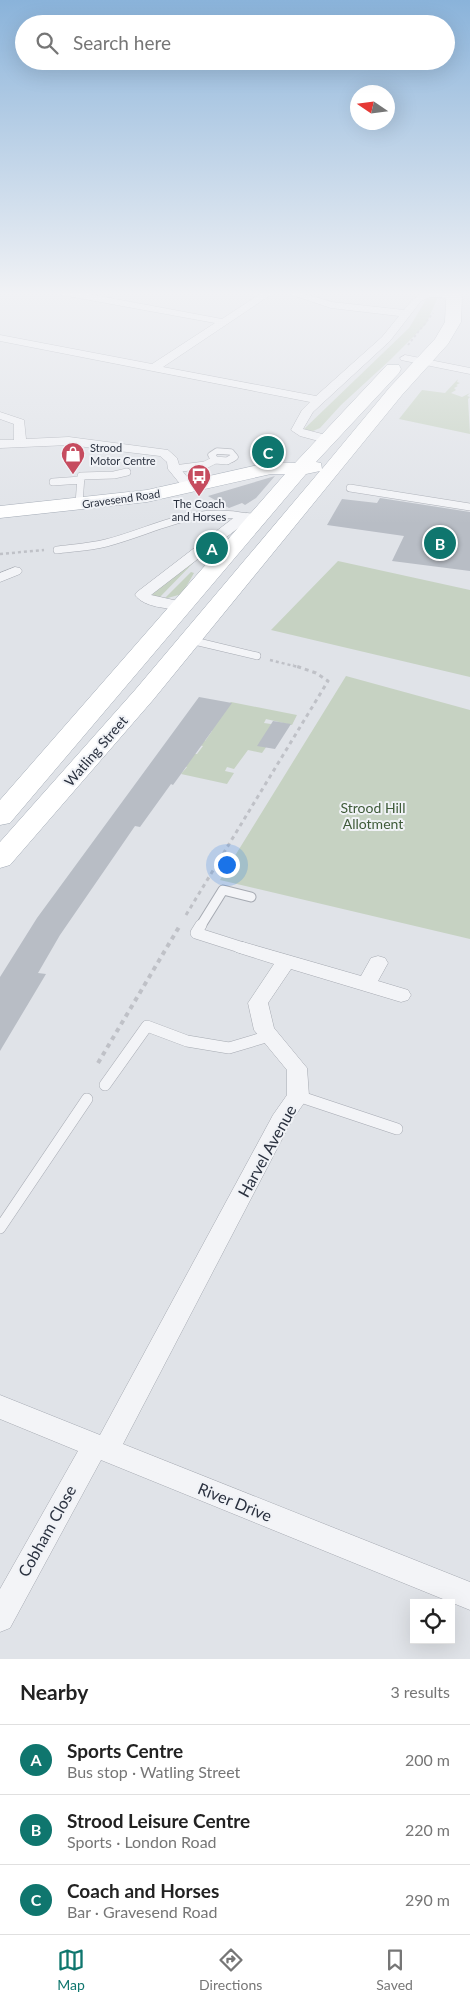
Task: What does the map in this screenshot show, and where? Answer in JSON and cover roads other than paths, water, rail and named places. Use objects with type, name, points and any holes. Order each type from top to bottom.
[{"type":"main road","points":[[339,441],[363,400],[394,369]]},
{"type":"main road","points":[[363,400],[405,369]]},
{"type":"main road","points":[[300,469],[318,466],[364,412],[396,391],[417,369]]},
{"type":"main road","name":"Watling Street","points":[[0,859],[190,640],[330,472],[339,441]]},
{"type":"main road","name":"Gravesend Road","points":[[0,512],[155,495],[271,468],[300,469]]},
{"type":"main road","name":"Watling Street","points":[[0,817],[182,606],[253,517],[300,469]]},
{"type":"main road","name":"Watling Street","points":[[182,606],[202,607],[256,544],[283,529]]},
{"type":"main road","name":"Watling Street","points":[[94,709],[129,688],[168,642],[176,639],[190,640]]},
{"type":"street","points":[[161,369],[318,400]]},
{"type":"street","points":[[339,441],[304,434],[297,429],[304,415],[352,369]]},
{"type":"street","points":[[0,415],[20,422],[20,441]]},
{"type":"street","points":[[0,444],[20,441],[69,441],[164,453],[173,461],[174,469],[189,487]]},
{"type":"street","name":"Watling Street","points":[[182,606],[148,600],[142,595],[239,520],[253,517]]},
{"type":"street","points":[[0,578],[15,571]]},
{"type":"street","points":[[243,948],[401,995]]},
{"type":"street","name":"Harvel Avenue","points":[[101,1447],[284,1115],[298,1096],[297,1068],[264,1030],[258,1003],[286,961]]},
{"type":"street","points":[[366,985],[378,963]]},
{"type":"street","name":"River Drive","points":[[0,1407],[470,1596]]},
{"type":"street","name":"Cobham Close","points":[[0,1618],[101,1447]]},
{"type":"lane","points":[[174,469],[205,465],[215,460]]},
{"type":"lane","points":[[79,504],[81,476],[114,475],[127,472]]},
{"type":"lane","points":[[53,482],[81,480]]},
{"type":"lane","points":[[350,488],[470,506]]},
{"type":"lane","points":[[57,550],[103,544],[199,513],[217,511],[253,517]]},
{"type":"lane","points":[[190,640],[257,656]]},
{"type":"lane","points":[[243,948],[196,933],[223,890],[250,897]]},
{"type":"lane","points":[[105,1085],[147,1026],[187,1041],[229,1048],[269,1036]]},
{"type":"lane","points":[[298,1096],[397,1129]]},
{"type":"lane","points":[[0,1228],[87,1099]]},
{"type":"place","name":"Coach and Horses","points":[[268,452]]},
{"type":"place","name":"Strood Motor Centre","points":[[73,475]]},
{"type":"place","name":"The Coach and Horses","points":[[199,497]]},
{"type":"place","name":"Strood Leisure Centre","points":[[440,543]]},
{"type":"place","name":"Sports Centre","points":[[212,548]]},
{"type":"park label","name":"Strood Hill Allotment","points":[[373,816]]}]
